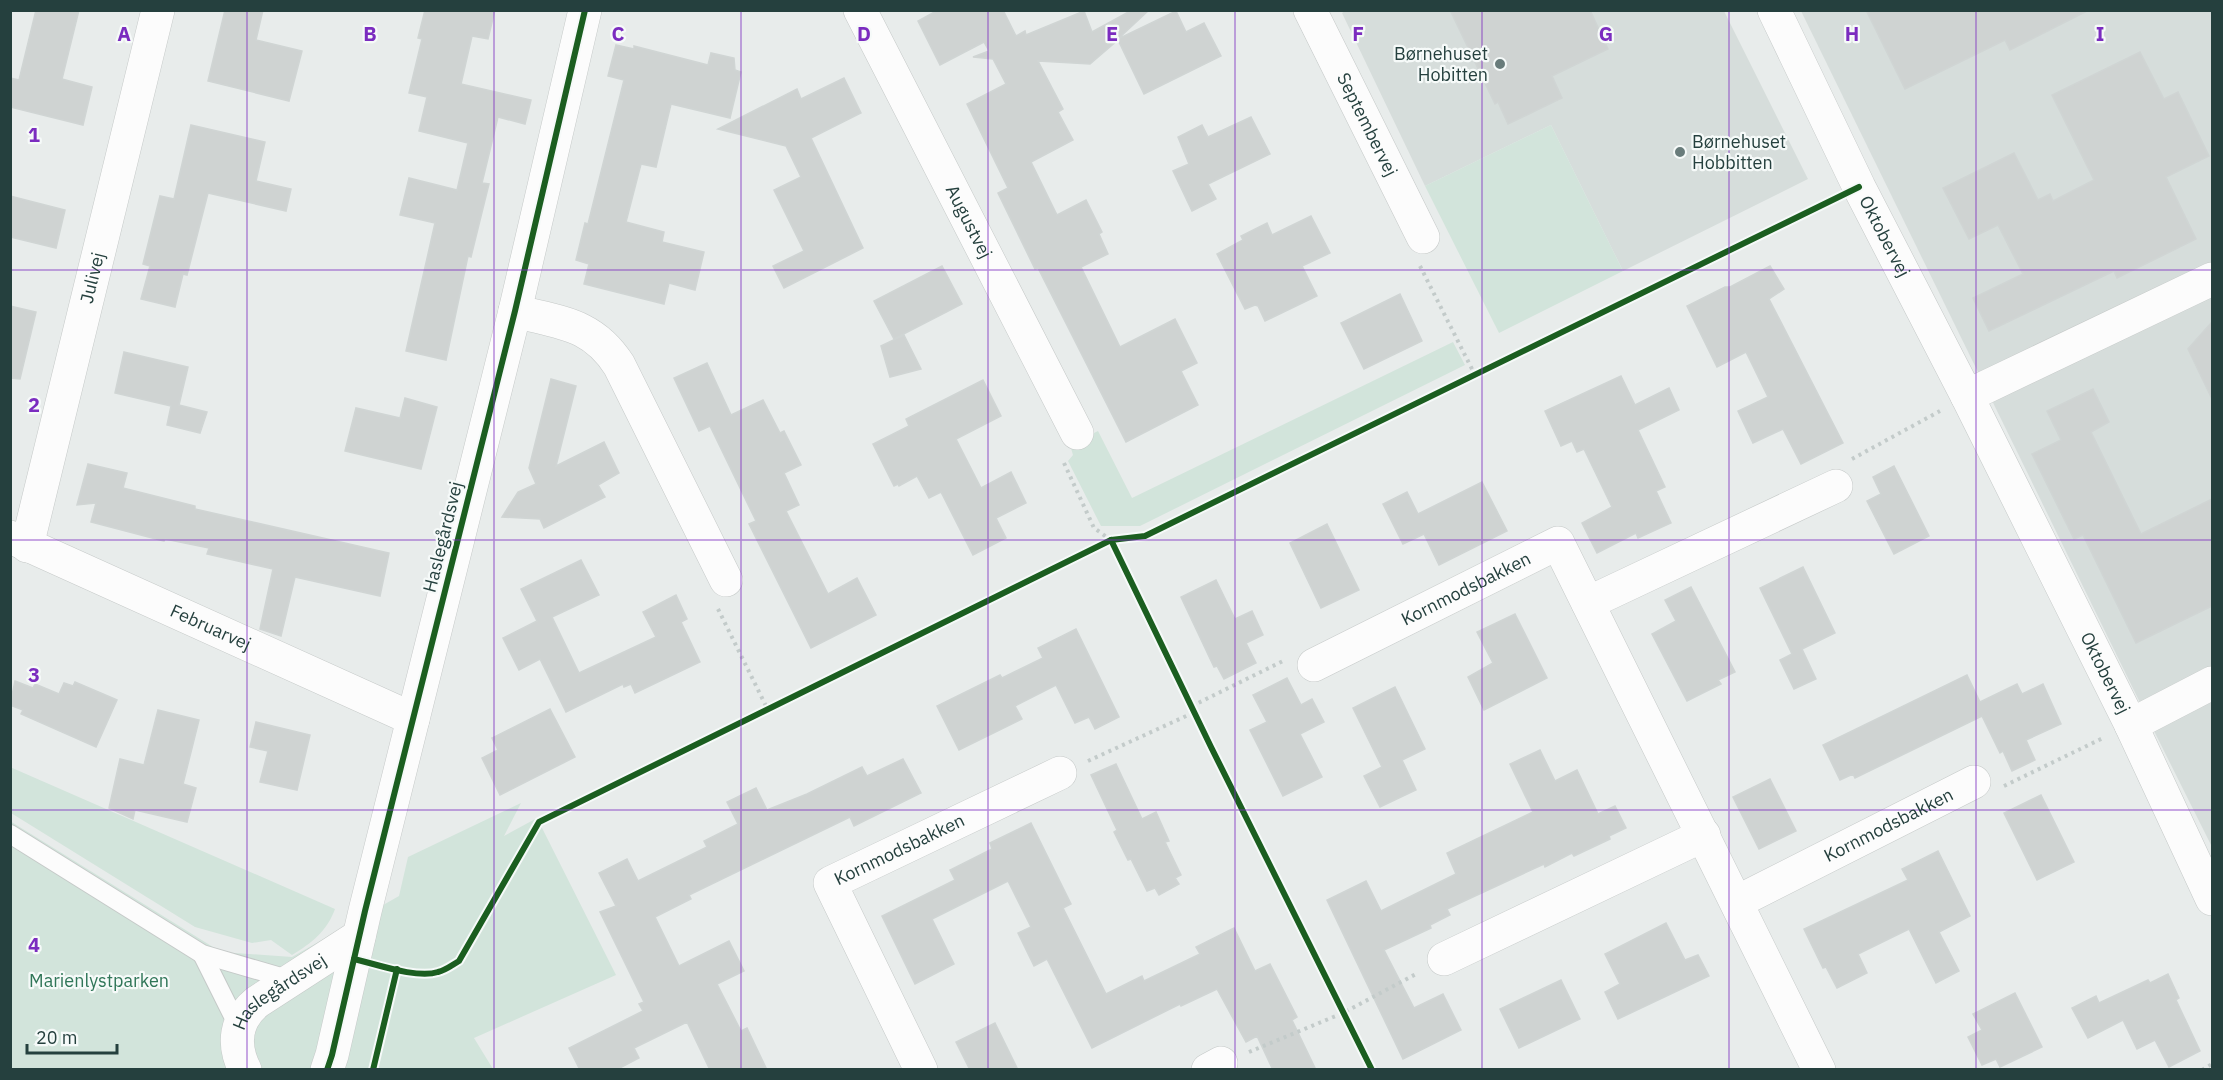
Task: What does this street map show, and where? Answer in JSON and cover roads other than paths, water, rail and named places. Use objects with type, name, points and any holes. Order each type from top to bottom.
[{"type":"street","name":"Julivej","points":[[19,541],[158,10]]},
{"type":"street","name":"Haslegårdsvej","points":[[327,1070],[515,311],[585,10]]},
{"type":"street","name":"Augustvej","points":[[860,10],[1077,433]]},
{"type":"street","name":"Septembervej","points":[[1310,10],[1423,237]]},
{"type":"street","name":"Oktobervej","points":[[1774,10],[1859,187],[1968,396],[2131,725],[2212,899]]},
{"type":"street","points":[[1968,396],[2212,279]]},
{"type":"street","points":[[515,311],[583,330],[610,350],[726,580]]},
{"type":"street","points":[[1588,603],[1836,486]]},
{"type":"street","name":"Februarvej","points":[[19,541],[413,719]]},
{"type":"street","name":"Kornmodsbakken","points":[[1314,665],[1558,543],[1820,1070]]},
{"type":"street","name":"Oktobervej","points":[[2131,725],[2212,683]]},
{"type":"street","name":"Kornmodsbakken","points":[[921,1070],[830,882],[1060,773]]},
{"type":"street","name":"Kornmodsbakken","points":[[1737,902],[1989,784]]},
{"type":"street","points":[[1444,959],[1704,835]]},
{"type":"street","name":"Haslegårdsvej","points":[[245,1070],[240,1057],[239,1028],[241,1020],[250,1008],[359,936]]},
{"type":"lane","points":[[10,834],[202,954],[291,980]]},
{"type":"lane","points":[[202,954],[239,1028]]},
{"type":"place","name":"Børnehuset Hobitten","points":[[1500,64]]},
{"type":"place","name":"Børnehuset Hobbitten","points":[[1680,152]]},
{"type":"park label","name":"Marienlystparken","points":[[99,981]]}]
